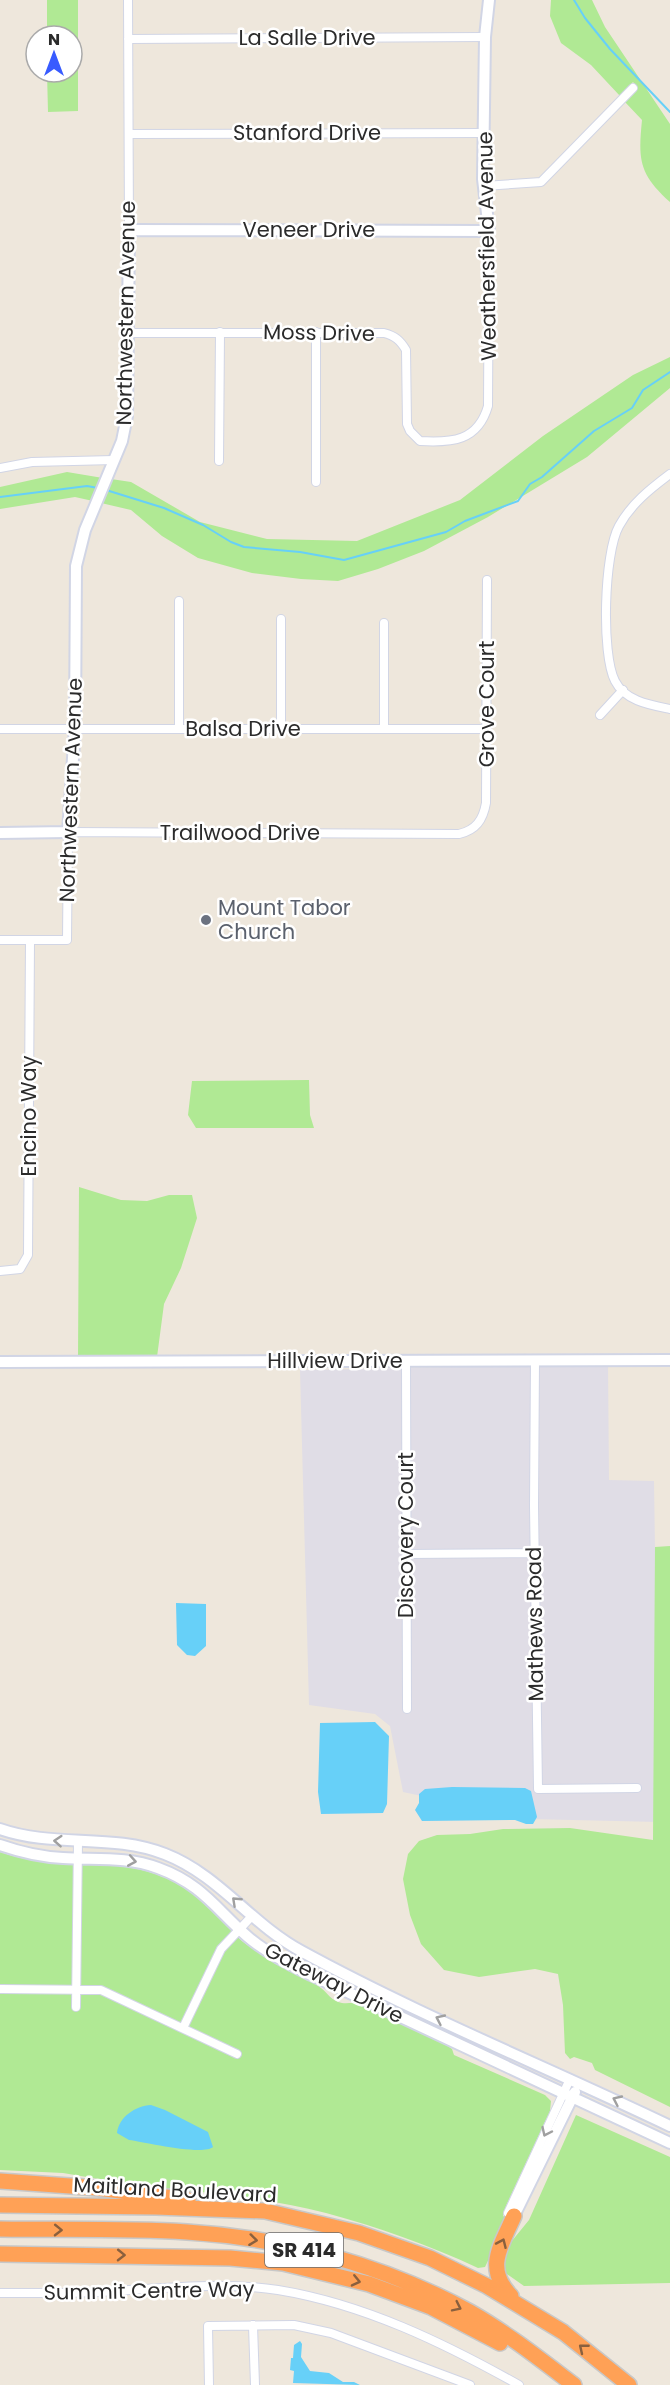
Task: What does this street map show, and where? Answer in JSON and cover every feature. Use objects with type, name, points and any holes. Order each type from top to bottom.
[{"type":"highway","points":[[0,2181],[99,2188],[265,2211]]},
{"type":"highway","name":"Maitland Boulevard","points":[[0,2205],[265,2211],[359,2233],[430,2258],[520,2304],[563,2332],[629,2385]]},
{"type":"highway","points":[[511,2214],[496,2262],[497,2276],[502,2286],[520,2304]]},
{"type":"highway","name":"Maitland Boulevard","points":[[0,2229],[188,2232],[264,2241],[323,2254],[375,2270],[470,2313],[523,2346],[574,2385]]},
{"type":"highway","points":[[0,2254],[230,2258],[283,2264],[369,2284],[431,2307],[490,2337],[565,2385]]},
{"type":"street","name":"Northwestern Avenue","points":[[30,940],[67,940],[68,832],[75,728],[76,566],[86,530],[122,441],[127,416],[129,333],[128,0]]},
{"type":"street","name":"Weathersfield Avenue","points":[[420,441],[439,442],[466,436],[478,429],[485,419],[489,406],[489,231],[484,186],[484,133],[485,37],[489,0]]},
{"type":"street","name":"La Salle Drive","points":[[128,39],[485,37]]},
{"type":"street","points":[[484,186],[540,182],[633,88]]},
{"type":"street","name":"Stanford Drive","points":[[129,134],[484,133]]},
{"type":"street","name":"Veneer Drive","points":[[129,230],[489,231]]},
{"type":"street","points":[[219,461],[220,332]]},
{"type":"street","points":[[316,332],[316,482]]},
{"type":"street","name":"Moss Drive","points":[[129,333],[316,332],[393,335],[401,341],[406,350],[408,362],[407,424],[410,431],[420,441]]},
{"type":"street","points":[[0,468],[32,462],[114,460]]},
{"type":"street","points":[[670,474],[648,491],[625,515],[617,529],[608,568],[607,646],[609,666],[615,682],[628,696],[647,705],[670,709]]},
{"type":"street","name":"Grove Court","points":[[477,826],[484,816],[486,804],[487,580]]},
{"type":"street","points":[[179,601],[179,728]]},
{"type":"street","points":[[281,619],[281,728]]},
{"type":"street","points":[[384,622],[384,729]]},
{"type":"street","points":[[600,715],[623,690]]},
{"type":"street","name":"Balsa Drive","points":[[0,729],[487,729]]},
{"type":"street","name":"Trailwood Drive","points":[[0,833],[459,834],[477,826]]},
{"type":"street","points":[[0,940],[30,940]]},
{"type":"street","name":"Encino Way","points":[[0,1271],[20,1269],[28,1255],[30,940]]},
{"type":"street","name":"Mathews Road","points":[[535,1360],[534,1553],[538,1789],[637,1788]]},
{"type":"street","name":"Hillview Drive","points":[[0,1362],[670,1360]]},
{"type":"street","name":"Discovery Court","points":[[406,1361],[407,1708]]},
{"type":"street","points":[[406,1554],[534,1553]]},
{"type":"street","name":"Gateway Drive","points":[[0,1829],[39,1839],[132,1845],[163,1853],[184,1862],[220,1886],[277,1937],[349,1976],[670,2126]]},
{"type":"street","points":[[76,2007],[78,1841]]},
{"type":"street","name":"Gateway Drive","points":[[0,1845],[26,1853],[62,1858],[116,1858],[159,1868],[203,1893],[270,1954],[670,2143]]},
{"type":"street","points":[[183,2028],[221,1948],[252,1916]]},
{"type":"street","points":[[342,1990],[349,1976]]},
{"type":"street","points":[[1,1989],[101,1990],[237,2054]]},
{"type":"street","points":[[511,2214],[575,2081]]},
{"type":"street","name":"Summit Centre Way","points":[[0,2293],[70,2293],[192,2287],[279,2290],[328,2301],[410,2330],[519,2385]]},
{"type":"street","points":[[0,2301],[11,2293]]},
{"type":"street","points":[[253,2325],[255,2385]]},
{"type":"street","name":"Summit Centre Way","points":[[209,2385],[208,2326],[253,2325],[294,2325],[331,2333],[470,2385]]},
{"type":"shaded area","points":[[608,1364],[609,1480],[654,1481],[659,1822],[529,1819],[403,1792],[390,1726],[375,1714],[309,1705],[300,1370]]},
{"type":"green space","points":[[47,0],[78,0],[78,24],[47,24]]},
{"type":"green space","points":[[551,0],[592,0],[605,27],[670,124],[670,202],[646,174],[640,146],[642,120],[625,102],[638,88],[633,82],[620,96],[591,65],[561,43],[550,16]]},
{"type":"green space","points":[[47,84],[78,84],[78,111],[48,112]]},
{"type":"green space","points":[[670,357],[670,388],[587,457],[488,517],[424,551],[378,569],[338,581],[252,573],[198,558],[162,536],[131,510],[101,503],[111,479],[131,482],[200,522],[267,539],[357,541],[460,500],[543,436],[633,375]]},
{"type":"green space","points":[[67,472],[103,478],[93,501],[75,497],[0,509],[0,487]]},
{"type":"green space","points":[[309,1080],[310,1115],[314,1128],[196,1128],[188,1115],[192,1081]]},
{"type":"green space","points":[[79,1187],[121,1200],[147,1201],[169,1195],[192,1195],[197,1218],[181,1268],[164,1304],[157,1357],[78,1357]]},
{"type":"green space","points":[[670,1546],[670,2107],[595,2070],[592,2063],[574,2057],[570,2059],[565,2053],[563,2005],[558,1974],[535,1969],[479,1977],[444,1970],[421,1944],[410,1915],[403,1879],[408,1854],[419,1841],[437,1835],[470,1834],[503,1829],[570,1828],[653,1840],[655,1547]]},
{"type":"green space","points":[[0,1852],[42,1861],[124,1867],[171,1880],[205,1901],[242,1941],[312,1981],[335,2001],[360,2004],[445,2044],[452,2049],[454,2055],[545,2095],[551,2101],[550,2111],[506,2206],[503,2216],[508,2219],[485,2267],[478,2268],[422,2244],[365,2224],[288,2205],[171,2188],[164,2190],[63,2173],[0,2170]]},
{"type":"green space","points":[[576,2115],[670,2157],[670,2283],[524,2286],[501,2270],[502,2253],[529,2220]]},
{"type":"water","points":[[176,1603],[206,1604],[206,1646],[195,1656],[187,1655],[177,1645]]},
{"type":"water","points":[[375,1722],[389,1736],[387,1804],[383,1813],[321,1814],[318,1792],[320,1723]]},
{"type":"water","points":[[525,1788],[531,1791],[537,1817],[533,1824],[515,1820],[422,1821],[415,1810],[419,1803],[419,1794],[425,1789]]},
{"type":"water","points":[[151,2105],[208,2132],[213,2147],[198,2150],[173,2148],[129,2140],[117,2133],[124,2117],[134,2110]]},
{"type":"water","points":[[300,2341],[302,2344],[301,2357],[310,2371],[329,2373],[343,2382],[354,2382],[360,2385],[293,2383],[294,2371],[290,2370],[291,2358],[293,2358],[294,2345]]},
{"type":"waterway","points":[[574,0],[610,49],[670,112]]},
{"type":"waterway","points":[[106,490],[164,508],[203,525],[244,547],[300,552],[344,560],[446,532],[465,521],[518,501],[530,484],[542,477],[594,431],[632,408],[643,390],[670,372]]},
{"type":"waterway","points":[[0,497],[87,486],[98,488]]},
{"type":"place","name":"Mount Tabor Church","points":[[206,920]]}]
